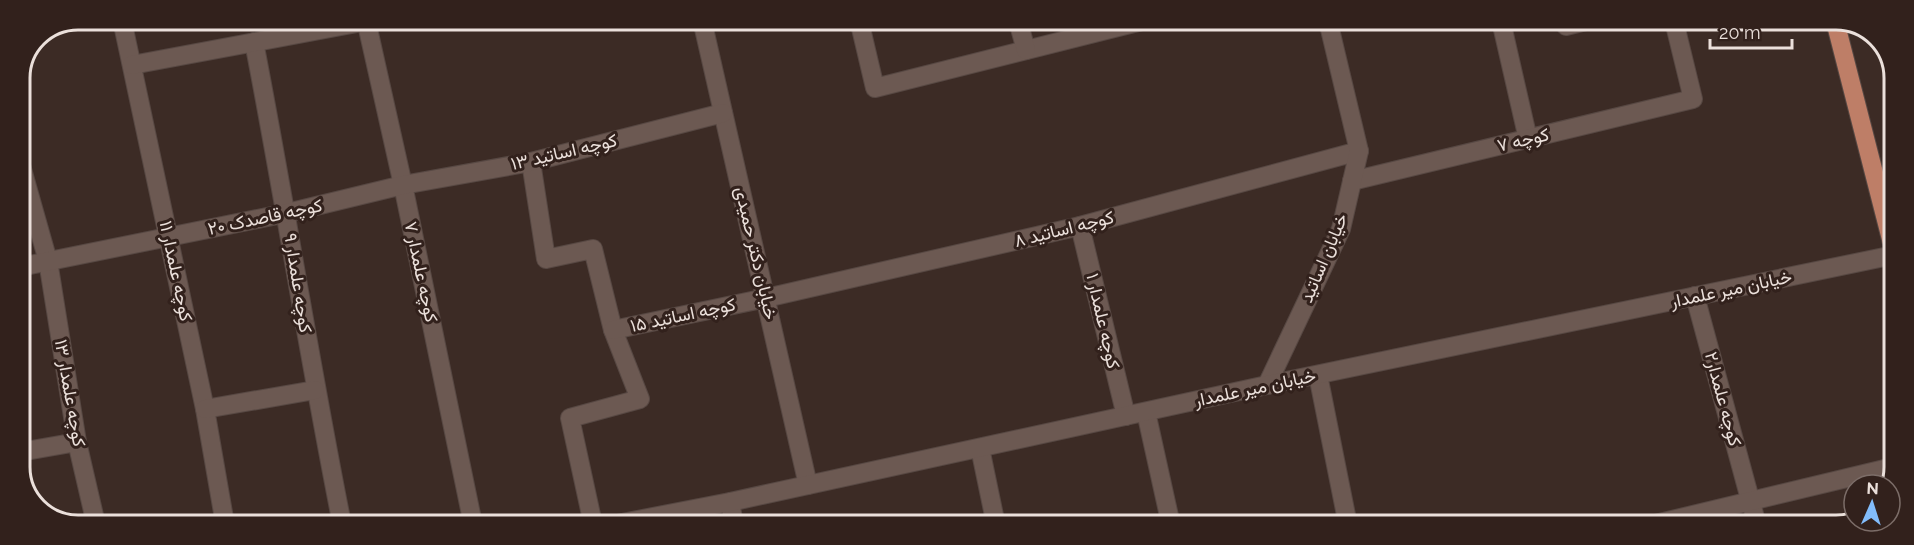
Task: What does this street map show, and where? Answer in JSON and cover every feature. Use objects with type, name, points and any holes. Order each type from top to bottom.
[{"type":"main road","points":[[1837,30],[1884,214]]},
{"type":"street","name":"کوچه علمدار ۱۱","points":[[124,30],[205,409],[223,515]]},
{"type":"street","points":[[132,65],[316,30]]},
{"type":"street","name":"کوچه علمدار ۷","points":[[370,30],[471,515]]},
{"type":"street","name":"خیابان دکتر حمیدی","points":[[704,30],[808,485]]},
{"type":"street","points":[[861,30],[875,88],[1106,30]]},
{"type":"street","points":[[1020,30],[1026,50]]},
{"type":"street","name":"خیابان اساتید","points":[[1267,385],[1341,229],[1359,151],[1330,30]]},
{"type":"street","points":[[1503,30],[1528,139]]},
{"type":"street","name":"کوچه ۷","points":[[1352,181],[1693,99],[1676,30]]},
{"type":"street","name":"کوچه علمدار ۹","points":[[254,42],[287,213],[315,390],[340,515]]},
{"type":"street","name":"کوچه اساتید ۱۳","points":[[403,185],[531,162],[723,113]]},
{"type":"street","name":"کوچه اساتید ۸","points":[[766,298],[1080,226],[1359,151]]},
{"type":"street","name":"کوچه اساتید ۱۵","points":[[531,162],[546,259],[593,249],[613,330],[766,298]]},
{"type":"street","name":"کوچه قاصدک ۲۰","points":[[30,265],[287,213],[403,185]]},
{"type":"street","name":"کوچه علمدار ۱۳","points":[[30,197],[48,261],[78,442],[94,515]]},
{"type":"street","name":"کوچه علمدار ۱","points":[[1080,226],[1126,416]]},
{"type":"street","name":"خیابان میر علمدار","points":[[663,515],[1884,255]]},
{"type":"street","name":"کوچه علمدار۲","points":[[1695,296],[1754,515]]},
{"type":"street","points":[[591,515],[570,418],[640,399],[613,330]]},
{"type":"street","points":[[1318,375],[1346,515]]},
{"type":"street","points":[[205,409],[315,390]]},
{"type":"street","points":[[1146,412],[1169,515]]},
{"type":"street","points":[[30,450],[78,442]]},
{"type":"street","points":[[980,448],[994,515]]},
{"type":"street","points":[[1699,515],[1884,468]]},
{"type":"street","points":[[730,502],[732,515]]}]
